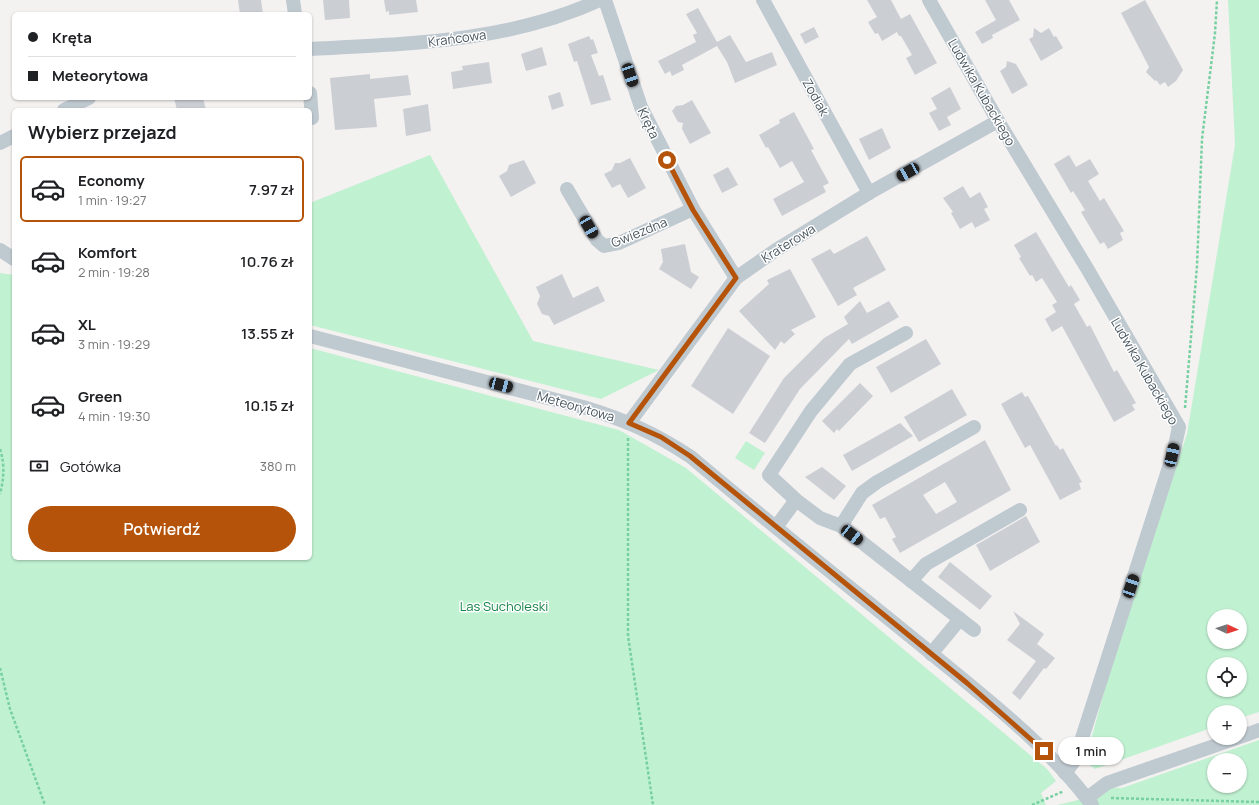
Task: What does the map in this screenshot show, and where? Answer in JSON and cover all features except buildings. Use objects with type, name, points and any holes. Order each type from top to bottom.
[{"type":"street","points":[[293,0],[295,12]]},
{"type":"street","name":"Kręta","points":[[605,0],[641,107],[693,210],[736,278]]},
{"type":"street","name":"Zodiak","points":[[763,0],[869,193]]},
{"type":"street","name":"Ludwika Kubackiego","points":[[929,0],[998,121],[1088,270],[1179,427],[1172,455],[1069,777]]},
{"type":"street","name":"Krańcowa","points":[[312,49],[457,39],[533,23],[592,2]]},
{"type":"street","points":[[68,108],[85,100]]},
{"type":"street","name":"Kraterowa","points":[[629,423],[736,278],[776,250],[869,193],[998,121]]},
{"type":"street","points":[[0,143],[12,137]]},
{"type":"street","name":"Gwiezdna","points":[[567,189],[597,240],[604,246],[619,243],[693,210]]},
{"type":"street","points":[[0,250],[12,258]]},
{"type":"street","points":[[906,333],[850,364],[811,411],[769,475],[796,500],[820,518],[841,526],[974,630]]},
{"type":"street","name":"Meteorytowa","points":[[312,337],[610,415],[661,437],[690,456],[932,653],[1023,732],[1069,777],[1089,801]]},
{"type":"street","points":[[841,526],[862,493],[877,482],[974,427]]},
{"type":"street","points":[[776,527],[796,500]]},
{"type":"street","points":[[911,581],[926,564],[1020,510]]},
{"type":"street","points":[[932,653],[960,619]]},
{"type":"street","points":[[1247,734],[1259,730]]},
{"type":"street","points":[[1089,801],[1107,784],[1217,745]]},
{"type":"path","points":[[1179,427],[1184,415],[1194,315],[1202,139],[1215,33],[1216,0]]},
{"type":"path","points":[[629,423],[627,453],[628,636],[653,805]]},
{"type":"path","points":[[0,449],[4,459],[4,478],[0,494]]},
{"type":"path","points":[[0,668],[10,710],[45,805]]},
{"type":"path","points":[[1032,805],[1063,792],[1069,777]]},
{"type":"path","points":[[1110,798],[1259,802]]},
{"type":"green space","points":[[1228,0],[1259,0],[1259,712],[1247,716],[1247,705],[1207,705],[1207,729],[1095,769],[1085,761],[1119,638],[1187,434],[1235,145]]},
{"type":"green space","points":[[430,155],[533,341],[659,370],[601,399],[312,326],[312,202]]},
{"type":"green space","name":"Las Sucholeski","points":[[0,273],[12,275],[12,560],[312,560],[312,349],[619,430],[686,468],[1047,769],[1056,781],[1041,793],[1046,805],[0,805]]},
{"type":"green space","points":[[746,441],[765,453],[754,470],[735,458]]},
{"type":"green space","points":[[1259,740],[1259,805],[1057,805],[1078,800],[1101,787],[1122,788],[1207,758],[1207,793],[1247,793],[1247,753],[1222,753]]},
{"type":"route","points":[[667,160],[693,210],[736,278],[629,423],[661,437],[690,456],[967,683],[1044,751]]}]
